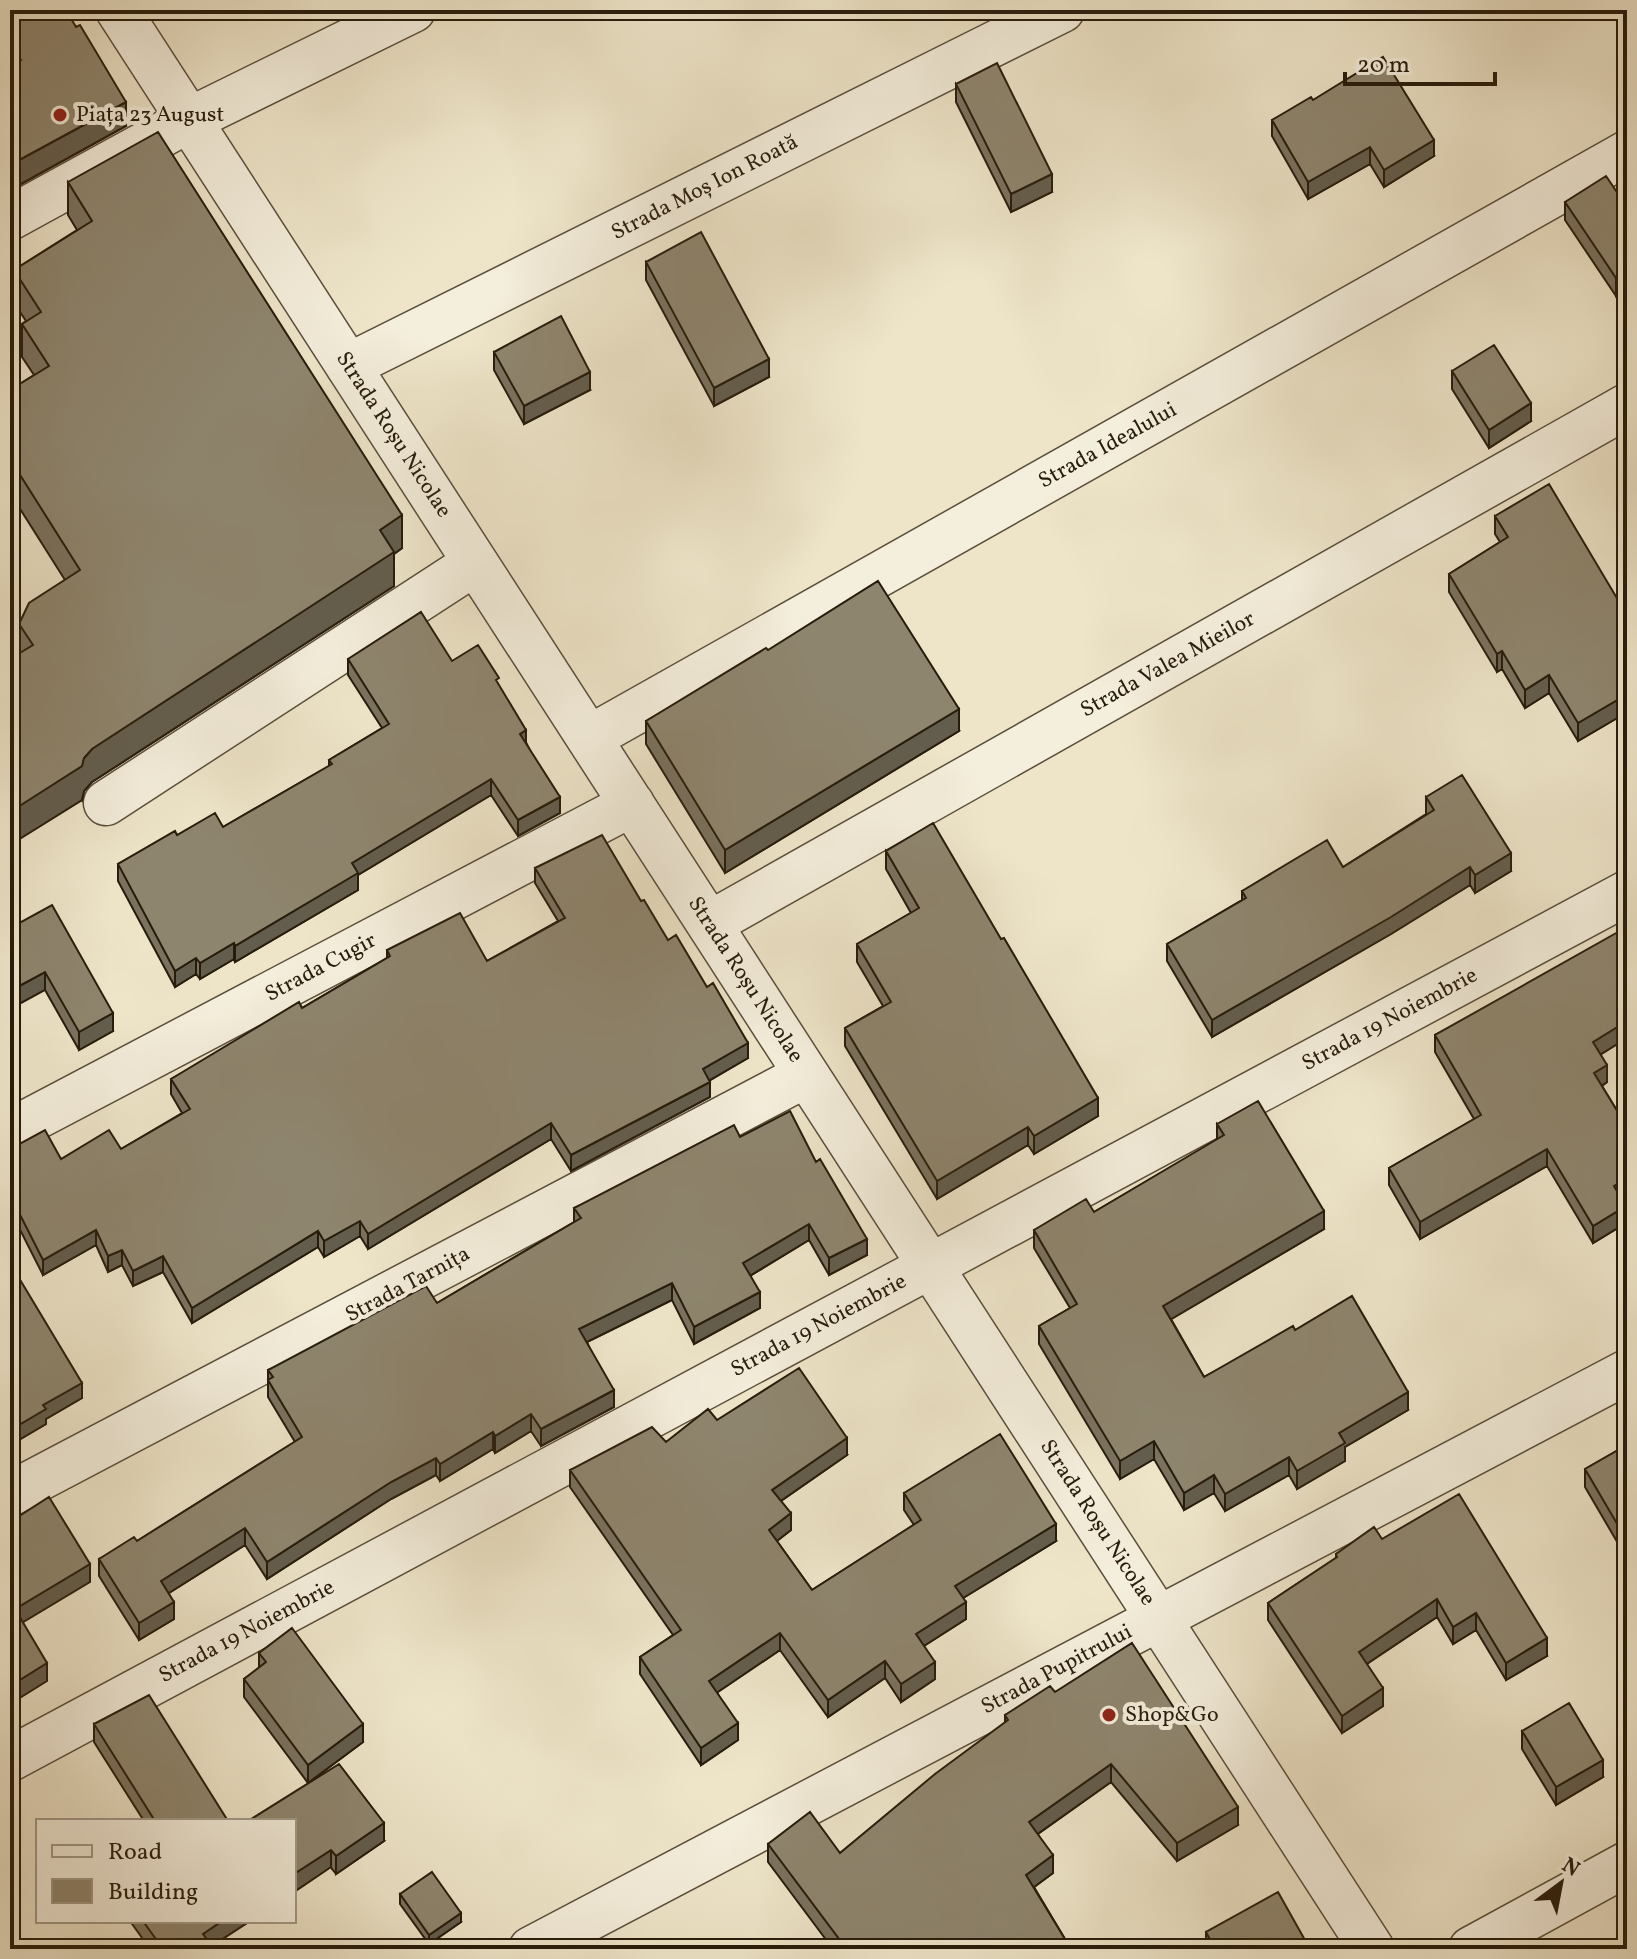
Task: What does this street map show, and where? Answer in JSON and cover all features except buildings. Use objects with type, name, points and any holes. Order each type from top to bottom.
[{"type":"street","name":"Strada Roșu Nicolae","points":[[118,10],[1372,1949]]},
{"type":"street","points":[[10,218],[189,120],[413,10]]},
{"type":"street","name":"Strada Moș Ion Roată","points":[[348,366],[1062,10]]},
{"type":"street","name":"Strada Idealului","points":[[589,738],[1627,153]]},
{"type":"street","name":"Strada Valea Mieilor","points":[[709,924],[1627,406]]},
{"type":"street","points":[[106,803],[475,563]]},
{"type":"street","name":"Strada Cugir","points":[[10,1131],[632,804]]},
{"type":"street","name":"Strada 19 Noiembrie","points":[[10,1759],[1627,893]]},
{"type":"street","name":"Strada Tarnița","points":[[10,1494],[806,1075]]},
{"type":"street","name":"Strada Pupitrului","points":[[531,1949],[1627,1372]]},
{"type":"street","points":[[1471,1949],[1627,1864]]},
{"type":"place","name":"Piața 23 August","points":[[60,115]]},
{"type":"place","name":"Shop&Go","points":[[1109,1715]]}]
